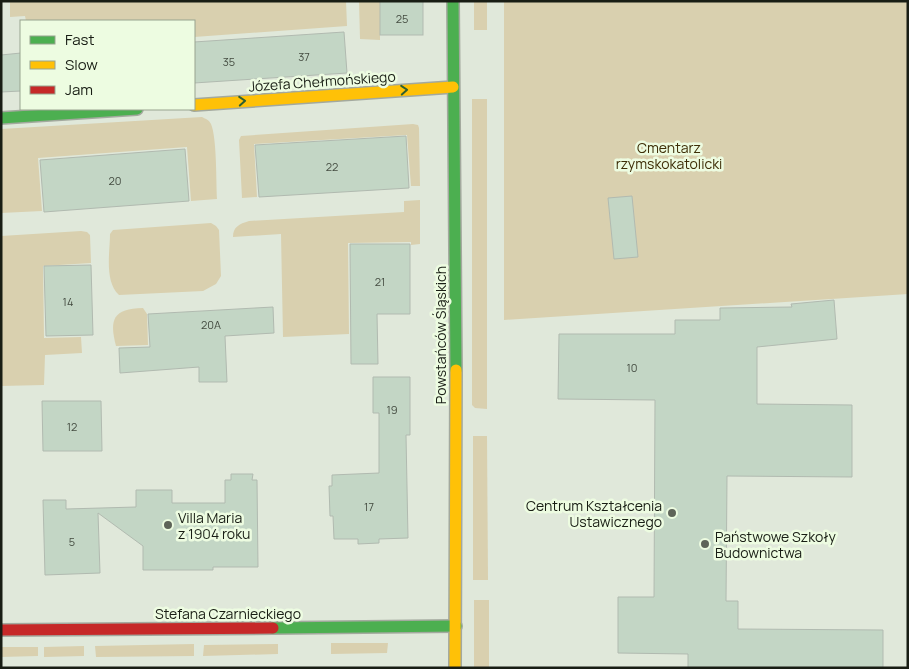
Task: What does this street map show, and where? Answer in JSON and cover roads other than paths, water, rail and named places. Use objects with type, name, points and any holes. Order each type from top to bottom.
[{"type":"street","name":"Powstańców Śląskich","points":[[452,1],[455,668]]},
{"type":"street","name":"Józefa Chełmońskiego","points":[[195,105],[453,87]]},
{"type":"street","points":[[1,118],[122,110]]},
{"type":"street","name":"Stefana Czarnieckiego","points":[[1,630],[456,626]]},
{"type":"place","name":"Centrum Kształcenia Ustawicznego","points":[[672,513]]},
{"type":"place","name":"Villa Maria z 1904 roku","points":[[168,525]]},
{"type":"place","name":"Państwowe Szkoły Budownictwa","points":[[705,544]]},
{"type":"park label","name":"Cmentarz rzymskokatolicki","points":[[669,156]]}]
